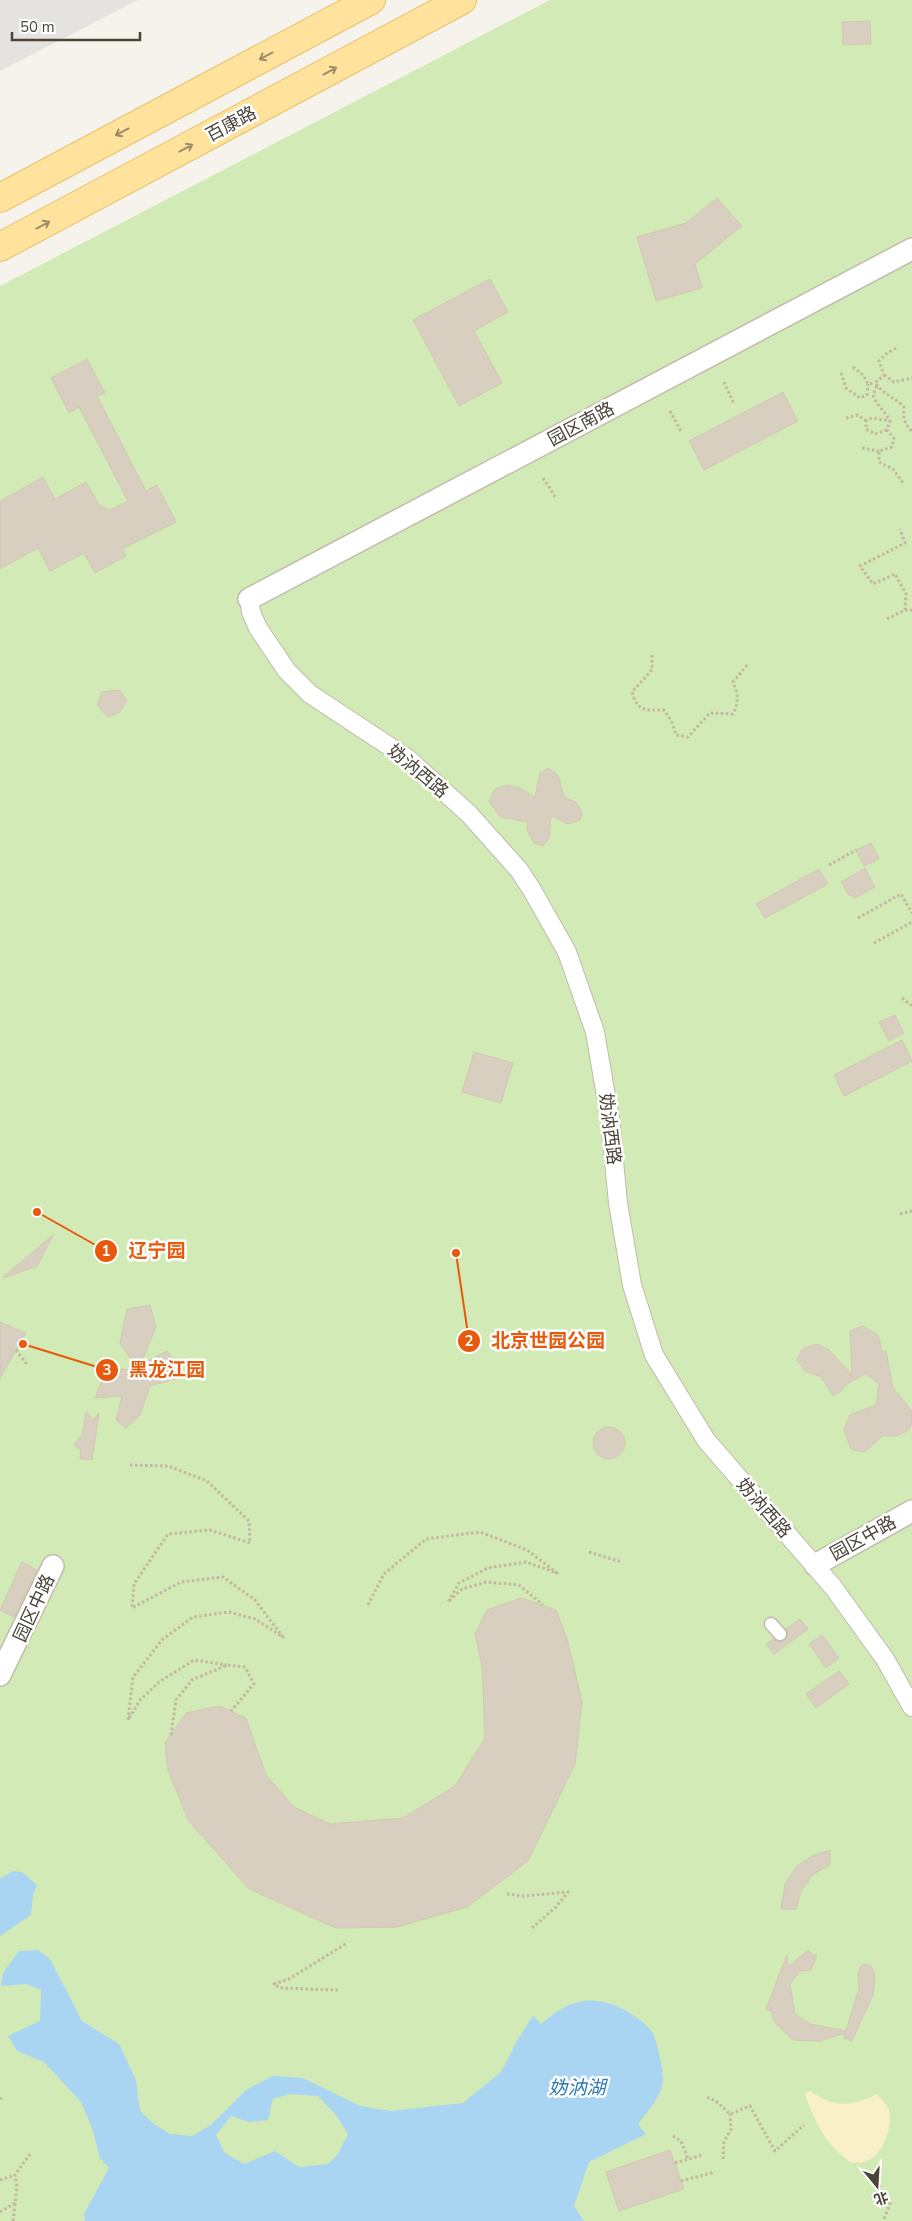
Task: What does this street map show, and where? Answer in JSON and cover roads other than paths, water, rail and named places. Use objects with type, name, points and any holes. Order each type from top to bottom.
[{"type":"main road","points":[[0,198],[371,0]]},
{"type":"main road","name":"百康路","points":[[0,247],[462,0]]},
{"type":"street","name":"园区南路","points":[[249,599],[912,249]]},
{"type":"street","name":"妫汭西路","points":[[249,599],[251,612],[258,628],[287,671],[310,694],[407,758],[469,814],[519,870],[532,890],[567,952],[595,1032],[610,1119],[618,1203],[632,1285],[654,1355],[706,1440],[815,1564],[885,1659],[912,1707]]},
{"type":"street","name":"园区中路","points":[[815,1564],[912,1511]]},
{"type":"street","name":"园区中路","points":[[0,1675],[53,1566]]},
{"type":"street","points":[[771,1624],[780,1634]]},
{"type":"water","points":[[13,1871],[22,1872],[37,1885],[33,1895],[31,1915],[0,1936],[0,1879]]},
{"type":"water","name":"妫汭湖","points":[[38,1950],[50,1959],[82,2021],[119,2044],[136,2080],[140,2111],[154,2124],[170,2134],[192,2136],[212,2124],[246,2090],[273,2076],[303,2078],[360,2106],[391,2111],[463,2103],[501,2072],[518,2039],[533,2016],[541,2024],[566,2007],[584,2001],[612,2004],[630,2013],[646,2025],[652,2032],[656,2042],[663,2077],[662,2087],[650,2109],[638,2124],[646,2134],[589,2162],[574,2206],[584,2221],[85,2221],[84,2214],[109,2168],[100,2158],[92,2128],[81,2102],[44,2062],[17,2051],[8,2036],[40,2021],[41,1990],[26,1984],[1,1986],[3,1973],[19,1951]],"holes":[[[290,2094],[318,2096],[336,2115],[348,2134],[338,2154],[328,2164],[299,2167],[275,2151],[244,2164],[225,2153],[216,2135],[231,2116],[249,2122],[268,2120],[273,2099]]]},
{"type":"place","name":"辽宁园","points":[[37,1212]]},
{"type":"place","name":"北京世园公园","points":[[456,1253]]},
{"type":"place","name":"黑龙江园","points":[[23,1344]]}]
